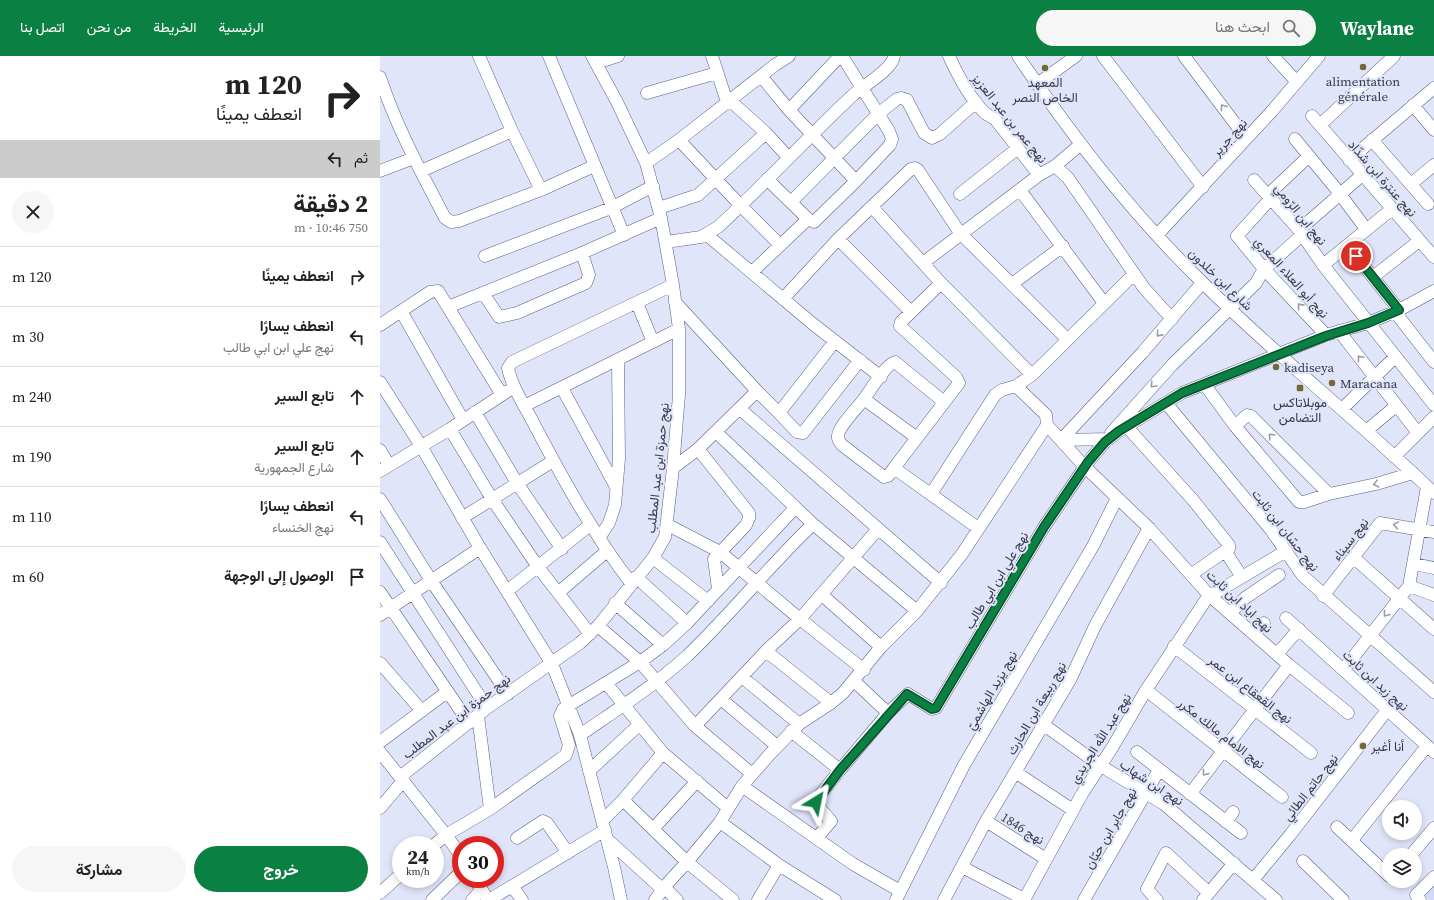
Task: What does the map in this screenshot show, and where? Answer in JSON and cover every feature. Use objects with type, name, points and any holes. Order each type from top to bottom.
[{"type":"street","points":[[479,56],[512,132],[541,190]]},
{"type":"street","points":[[549,56],[611,208],[624,235]]},
{"type":"street","points":[[594,59],[618,56]]},
{"type":"street","points":[[712,56],[717,73],[729,100],[766,133],[788,157]]},
{"type":"street","points":[[646,163],[679,140],[729,100],[789,56]]},
{"type":"street","points":[[767,179],[808,219],[814,222],[818,220],[856,181],[891,142],[889,131],[841,56],[789,110]]},
{"type":"street","points":[[666,242],[707,235],[718,227],[741,206],[811,134],[861,88],[889,67],[894,56]]},
{"type":"street","name":"نهج عمر بن عبد العزيز","points":[[949,56],[957,74],[976,102],[986,113],[995,119],[1039,175]]},
{"type":"street","name":"شارع ابن خلدون","points":[[1018,56],[1081,144],[1158,234],[1202,282],[1431,490]]},
{"type":"street","points":[[1037,84],[1076,56]]},
{"type":"street","points":[[1103,56],[1203,187]]},
{"type":"street","points":[[1184,56],[1246,138]]},
{"type":"street","points":[[1273,56],[1297,82]]},
{"type":"street","name":"نهج جرير","points":[[1158,234],[1203,187],[1297,82],[1318,56]]},
{"type":"street","points":[[1320,125],[1394,56]]},
{"type":"street","name":"نهج حمزة ابن عبد المطلب","points":[[380,808],[402,779],[478,716],[552,664],[580,643],[594,630],[653,558],[664,542],[668,525],[678,395],[678,329],[673,285],[660,213],[646,163],[617,102],[594,59]]},
{"type":"street","points":[[647,93],[717,73]]},
{"type":"street","points":[[761,76],[789,110],[856,181]]},
{"type":"street","points":[[380,77],[389,106],[414,158],[445,218],[451,222],[459,221],[541,190],[594,166]]},
{"type":"street","points":[[1349,160],[1434,88]]},
{"type":"street","points":[[791,202],[878,114],[897,99],[904,98],[907,100],[924,133],[932,138],[940,134],[976,102]]},
{"type":"street","points":[[1413,106],[1434,130]]},
{"type":"street","name":"نهج عنترة ابن شدّاد","points":[[1312,116],[1434,257]]},
{"type":"street","points":[[421,171],[512,132]]},
{"type":"street","points":[[448,307],[624,235],[660,213],[698,195],[766,133]]},
{"type":"street","points":[[1295,139],[1340,194],[1366,229]]},
{"type":"street","points":[[679,140],[780,245]]},
{"type":"street","points":[[1372,140],[1428,204]]},
{"type":"street","points":[[923,263],[960,233],[1039,175],[1055,166],[1081,144]]},
{"type":"street","points":[[960,194],[1018,148]]},
{"type":"street","points":[[1271,198],[1272,191],[1309,156]]},
{"type":"street","points":[[380,171],[414,158]]},
{"type":"street","points":[[1411,184],[1434,165]]},
{"type":"street","points":[[1055,166],[1068,178],[1134,274],[1172,319]]},
{"type":"street","points":[[783,299],[838,239],[911,169],[915,168],[960,233],[1067,339]]},
{"type":"street","name":"نهج علي ابن ابي طالب","points":[[888,713],[908,694],[934,709],[1044,527],[1085,467],[1122,419],[1172,365],[1256,283],[1264,269],[1300,232],[1362,175]]},
{"type":"street","name":"نهج ابن الرّومي","points":[[1254,180],[1300,232],[1323,265],[1395,358],[1434,405]]},
{"type":"street","points":[[485,256],[611,208],[653,186]]},
{"type":"street","points":[[1020,190],[1104,303]]},
{"type":"street","name":"نهج أبو العلاء المعري","points":[[1271,198],[1237,236],[1264,269],[1326,336]]},
{"type":"street","points":[[872,207],[941,283],[1032,375]]},
{"type":"street","points":[[1323,265],[1392,209]]},
{"type":"street","points":[[752,272],[808,219]]},
{"type":"street","points":[[707,235],[783,299],[881,377]]},
{"type":"street","points":[[838,239],[911,312]]},
{"type":"street","points":[[1373,277],[1420,240]]},
{"type":"street","points":[[1012,284],[1063,246]]},
{"type":"street","points":[[1348,246],[1373,277],[1434,362]]},
{"type":"street","points":[[483,292],[500,317],[517,313],[586,283],[589,274],[582,253]]},
{"type":"street","points":[[931,494],[995,395],[1002,390],[1016,386],[1032,375],[1134,274]]},
{"type":"street","points":[[1061,440],[1172,319],[1202,282]]},
{"type":"street","points":[[941,283],[901,322],[902,329],[936,358],[958,380],[958,385],[888,476],[884,477],[842,445],[839,440],[838,436],[840,429],[891,363],[895,362],[944,402]]},
{"type":"street","points":[[673,285],[512,362],[508,368],[514,386],[553,461],[590,525],[607,551],[634,580],[687,623]]},
{"type":"street","points":[[380,325],[434,290],[441,294],[502,395]]},
{"type":"street","points":[[1061,440],[1107,440],[1182,393],[1205,385],[1211,380],[1339,331],[1368,323],[1432,295]]},
{"type":"street","points":[[637,302],[653,342]]},
{"type":"street","points":[[675,302],[797,432],[803,432],[860,360]]},
{"type":"street","points":[[401,312],[463,420]]},
{"type":"street","points":[[524,406],[678,329]]},
{"type":"street","points":[[1339,331],[1418,433]]},
{"type":"street","points":[[778,413],[835,341]]},
{"type":"street","points":[[1342,409],[1395,358]]},
{"type":"street","points":[[599,538],[612,516],[616,505],[619,459],[618,360]]},
{"type":"street","points":[[380,382],[421,446],[480,548],[552,664],[580,736],[605,830],[617,898]]},
{"type":"street","points":[[1205,385],[1235,426],[1299,502],[1376,484],[1413,473]]},
{"type":"street","points":[[380,450],[385,468],[450,429],[514,386]]},
{"type":"street","name":"نهج اياد ابن ثابت","points":[[1016,386],[1046,416],[1048,425],[1085,467],[1149,528],[1192,574],[1209,595],[1289,665],[1348,713]]},
{"type":"street","points":[[562,388],[617,488]]},
{"type":"street","points":[[673,468],[698,449],[757,391]]},
{"type":"street","points":[[864,399],[917,438]]},
{"type":"street","name":"نهج حسّان ابن ثابت","points":[[1166,403],[1271,530],[1303,576],[1323,596],[1434,692]]},
{"type":"street","points":[[1366,431],[1396,406]]},
{"type":"street","points":[[740,409],[941,583]]},
{"type":"street","points":[[475,412],[517,483],[562,549]]},
{"type":"street","points":[[1235,426],[1247,415],[1251,416],[1329,494]]},
{"type":"street","points":[[1394,457],[1434,418]]},
{"type":"street","points":[[655,900],[663,888],[720,822],[742,786],[777,746],[795,728],[831,703],[854,681],[881,647],[917,611],[941,583],[1048,425]]},
{"type":"street","points":[[1127,427],[1192,500],[1229,547],[1192,574]]},
{"type":"street","points":[[450,429],[492,499],[538,567],[558,593],[594,630],[640,662],[695,726],[752,774]]},
{"type":"street","points":[[716,432],[795,508],[917,611]]},
{"type":"street","points":[[698,449],[749,513],[749,518],[746,525],[713,561],[718,589]]},
{"type":"street","points":[[462,518],[553,461]]},
{"type":"street","points":[[894,468],[978,528]]},
{"type":"street","points":[[1344,669],[1398,598],[1409,586],[1419,529],[1431,490]]},
{"type":"street","name":"نهج يزيد الهاشميّ","points":[[898,896],[964,765],[1089,552],[1118,498]]},
{"type":"street","points":[[380,499],[432,582],[508,694]]},
{"type":"street","points":[[446,835],[490,809],[566,755],[569,745],[560,716],[563,708],[640,662],[663,646],[687,623],[795,508]]},
{"type":"street","name":"نهج سيناء","points":[[1323,596],[1381,522],[1434,532]]},
{"type":"street","points":[[580,736],[623,706],[686,656],[777,559],[813,524]]},
{"type":"street","points":[[507,592],[590,525]]},
{"type":"street","points":[[668,525],[720,552],[864,670]]},
{"type":"street","name":"نهج ربيعة ابن الحارث","points":[[944,900],[986,821],[1070,680],[1095,626],[1149,528]]},
{"type":"street","points":[[695,726],[766,651],[800,619],[878,529]]},
{"type":"street","points":[[380,542],[413,593],[478,716],[490,809]]},
{"type":"street","points":[[385,611],[432,582],[480,548]]},
{"type":"street","points":[[558,593],[607,551]]},
{"type":"street","points":[[1225,551],[1242,577]]},
{"type":"street","points":[[1209,595],[1286,551]]},
{"type":"street","points":[[1353,557],[1434,629]]},
{"type":"street","points":[[653,558],[708,601]]},
{"type":"street","points":[[1414,564],[1434,568]]},
{"type":"street","points":[[1230,613],[1245,598],[1279,574]]},
{"type":"street","points":[[1409,586],[1434,595]]},
{"type":"street","points":[[380,592],[385,611],[447,692],[478,716]]},
{"type":"street","points":[[822,594],[881,647]]},
{"type":"street","name":"نهج عبد الله الجريدي","points":[[1024,900],[1073,810],[1146,690],[1209,595]]},
{"type":"street","points":[[615,603],[663,646]]},
{"type":"street","name":"نهج زيد ابن ثابت","points":[[1286,618],[1431,749]]},
{"type":"street","points":[[1254,634],[1264,624]]},
{"type":"street","points":[[1277,654],[1299,629]]},
{"type":"street","name":"نهج القعقاع ابن عمر","points":[[1174,646],[1311,753]]},
{"type":"street","points":[[766,651],[831,703]]},
{"type":"street","points":[[380,663],[422,711]]},
{"type":"street","points":[[1190,794],[1289,665]]},
{"type":"street","points":[[742,677],[840,770]]},
{"type":"street","points":[[817,838],[831,821],[817,805],[816,800],[888,713],[854,681]]},
{"type":"street","points":[[606,683],[623,706],[663,753],[728,808]]},
{"type":"street","name":"نهج الامام مالك مكرر","points":[[1146,690],[1282,797]]},
{"type":"street","points":[[380,742],[447,692]]},
{"type":"street","points":[[721,699],[777,746]]},
{"type":"street","name":"نهج حاتم الطائي","points":[[1253,880],[1388,709]]},
{"type":"street","points":[[589,771],[639,725]]},
{"type":"street","name":"نهج ابن شهاب","points":[[1044,725],[1101,766],[1169,808],[1253,880],[1268,898]]},
{"type":"street","points":[[1352,840],[1431,749]]},
{"type":"street","points":[[380,752],[452,843]]},
{"type":"street","points":[[1136,752],[1241,833]]},
{"type":"street","points":[[472,900],[486,897],[512,886],[605,830],[623,800],[663,753]]},
{"type":"street","name":"نهج جابر ابن حيّان","points":[[1084,900],[1159,770]]},
{"type":"street","points":[[1015,772],[1073,810]]},
{"type":"street","points":[[653,829],[697,781]]},
{"type":"street","points":[[742,786],[898,896]]},
{"type":"street","points":[[623,800],[687,862],[733,900]]},
{"type":"street","points":[[1226,822],[1234,812]]},
{"type":"street","points":[[516,838],[543,821],[547,823],[568,852]]},
{"type":"street","name":"نهج 1846","points":[[986,821],[1046,859]]},
{"type":"street","points":[[720,822],[779,865],[835,900]]},
{"type":"street","points":[[1337,827],[1382,869]]},
{"type":"street","points":[[1417,848],[1434,828]]},
{"type":"street","points":[[605,830],[663,888],[678,900]]},
{"type":"street","points":[[1157,900],[1147,889],[1166,853],[1206,897],[1234,864]]},
{"type":"street","points":[[1303,861],[1336,897]]},
{"type":"street","points":[[758,900],[779,865]]},
{"type":"street","points":[[962,867],[1024,900]]},
{"type":"street","points":[[1420,900],[1416,895],[1434,877]]},
{"type":"street","points":[[432,900],[452,881]]},
{"type":"street","points":[[381,891],[392,882]]},
{"type":"street","points":[[512,886],[522,900]]},
{"type":"street","points":[[480,888],[486,897]]},
{"type":"shaded area","points":[[1434,873],[1434,900],[1430,900],[1419,890]]},
{"type":"place","name":"alimentation générale","points":[[1363,67]]},
{"type":"place","name":"المعهد الخاص النصر","points":[[1045,68]]},
{"type":"place","name":"kadiseya","points":[[1276,367]]},
{"type":"place","name":"Maracana","points":[[1332,383]]},
{"type":"place","name":"موبلاتاكس التضامن","points":[[1300,388]]},
{"type":"place","name":"أنا أغير","points":[[1363,746]]},
{"type":"route","points":[[816,802],[840,770],[888,713],[907,694],[932,709],[936,708],[1044,527],[1088,462],[1105,442],[1119,431],[1188,390],[1205,385],[1211,380],[1326,336],[1368,323],[1399,310],[1356,256]]}]
